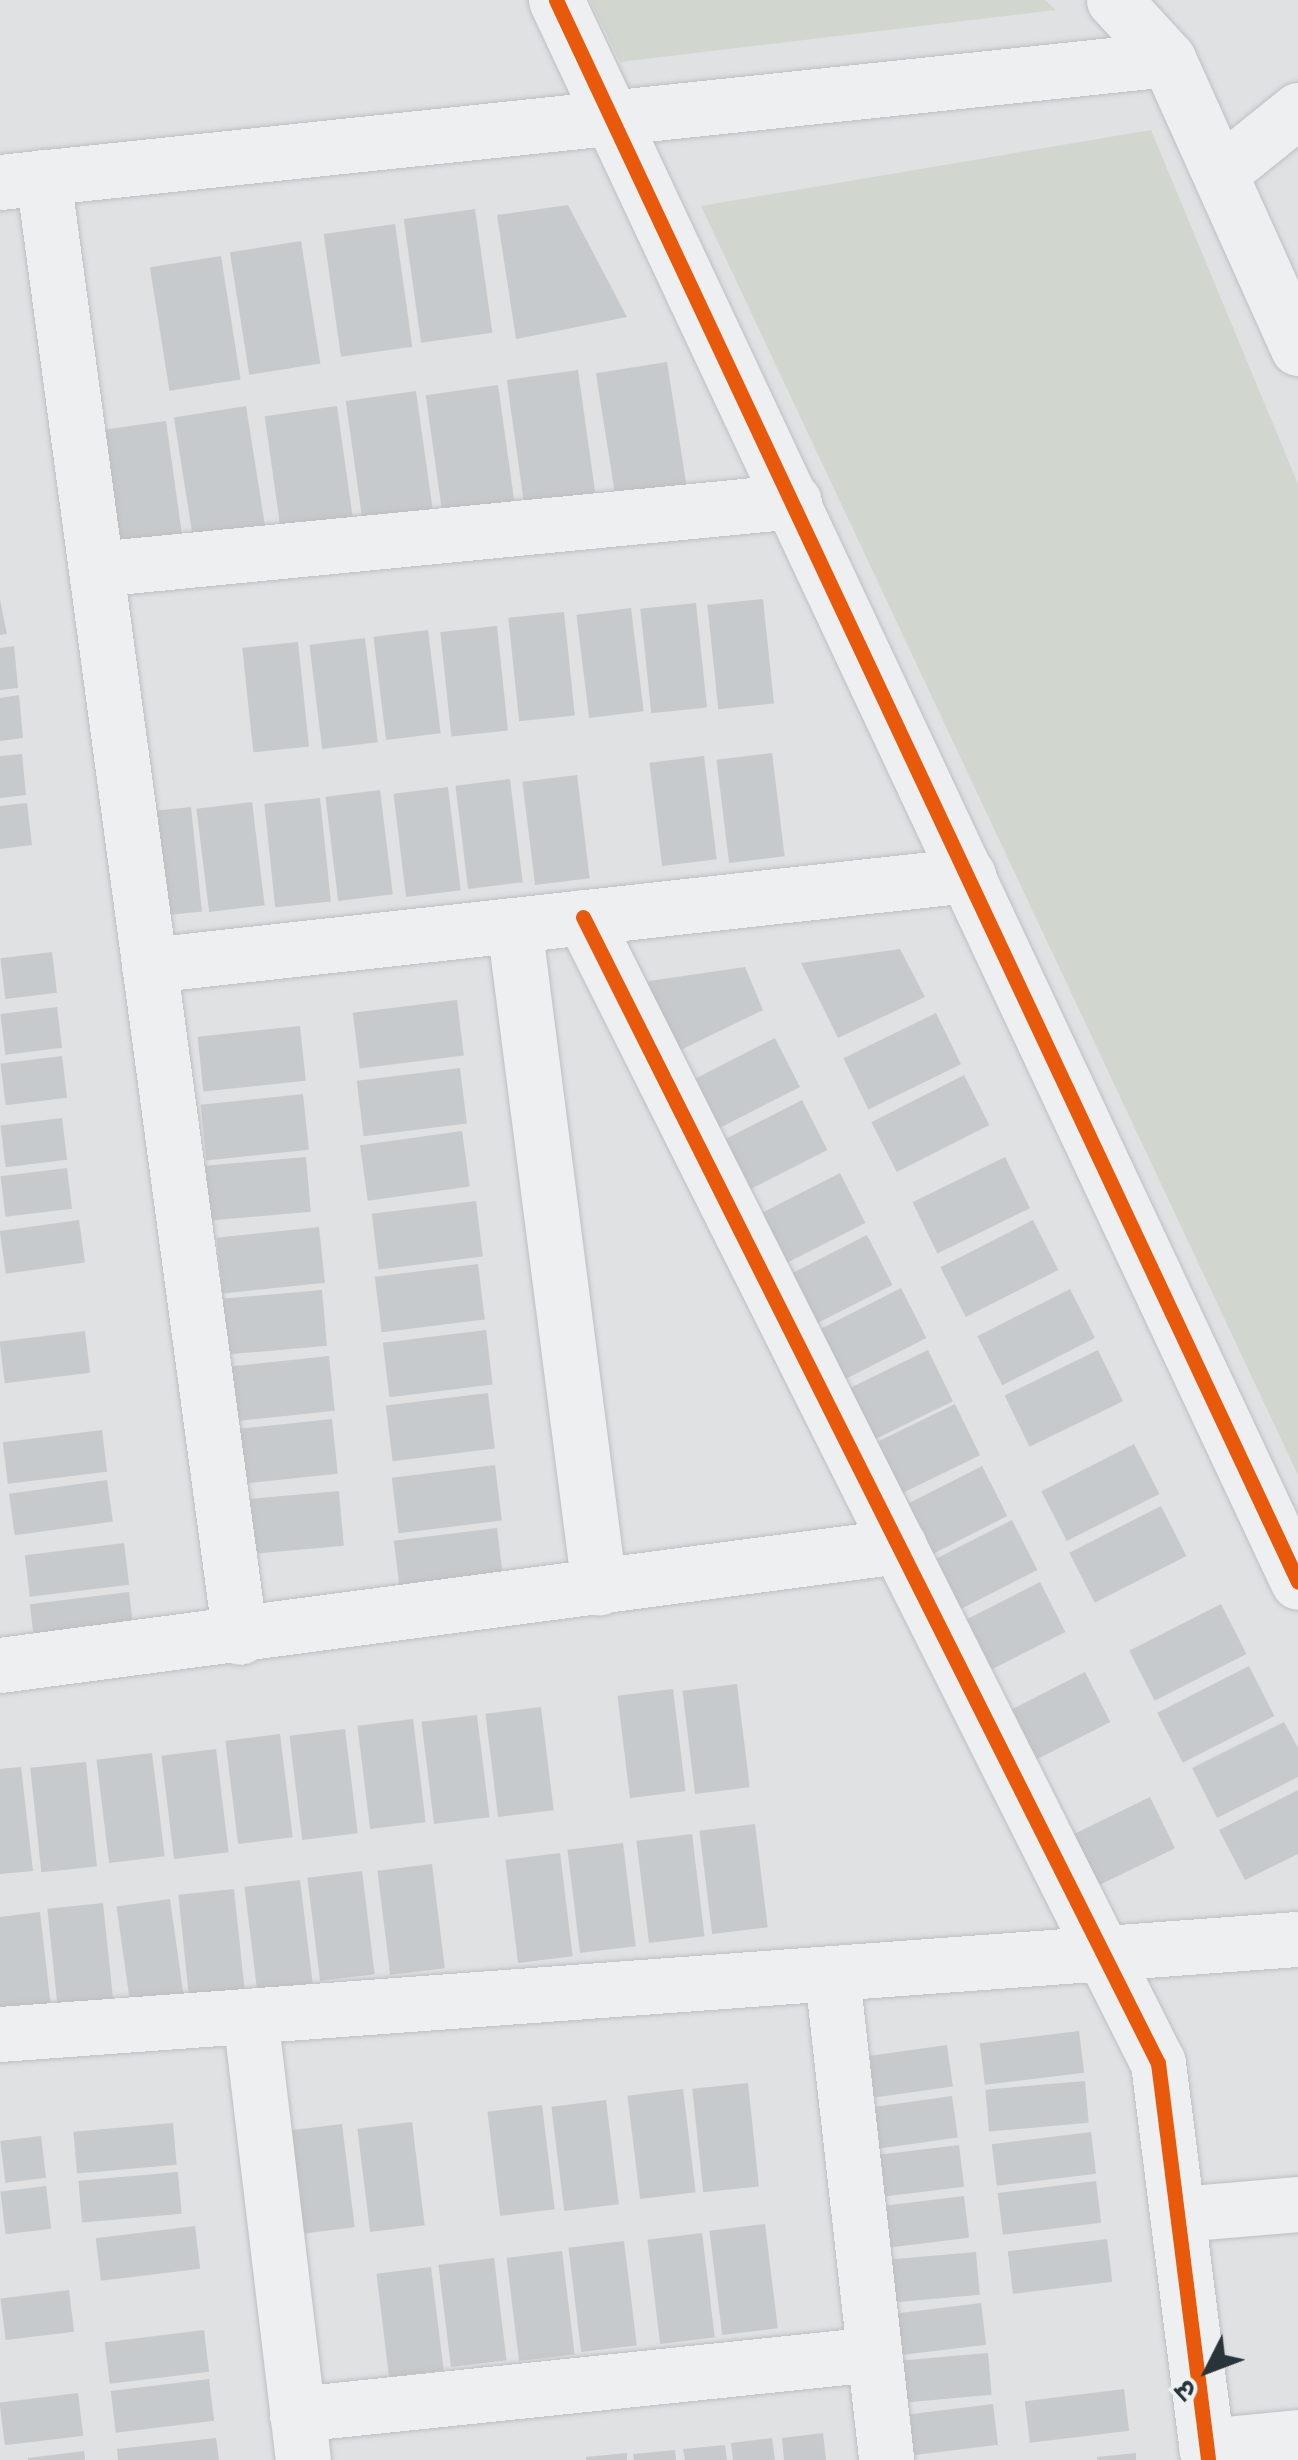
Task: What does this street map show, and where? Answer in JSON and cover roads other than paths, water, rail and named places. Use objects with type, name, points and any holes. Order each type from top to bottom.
[{"type":"street","points":[[556,0],[615,118],[1298,1582]]},
{"type":"street","points":[[1114,0],[1168,59],[1298,348]]},
{"type":"street","points":[[240,1637],[96,569],[22,180],[1168,59]]},
{"type":"street","points":[[1221,172],[1298,110]]},
{"type":"street","points":[[96,569],[794,501]]},
{"type":"street","points":[[149,965],[968,875]]},
{"type":"street","points":[[582,918],[1158,2064],[1207,2453],[1298,2437]]},
{"type":"street","points":[[514,926],[598,1588]]},
{"type":"street","points":[[0,1665],[240,1637],[900,1546]]},
{"type":"street","points":[[0,2034],[1106,1957],[1298,1939]]},
{"type":"street","points":[[832,1976],[886,2460]]},
{"type":"street","points":[[250,2016],[300,2437],[874,2354]]},
{"type":"street","points":[[1179,2214],[1298,2204]]}]
